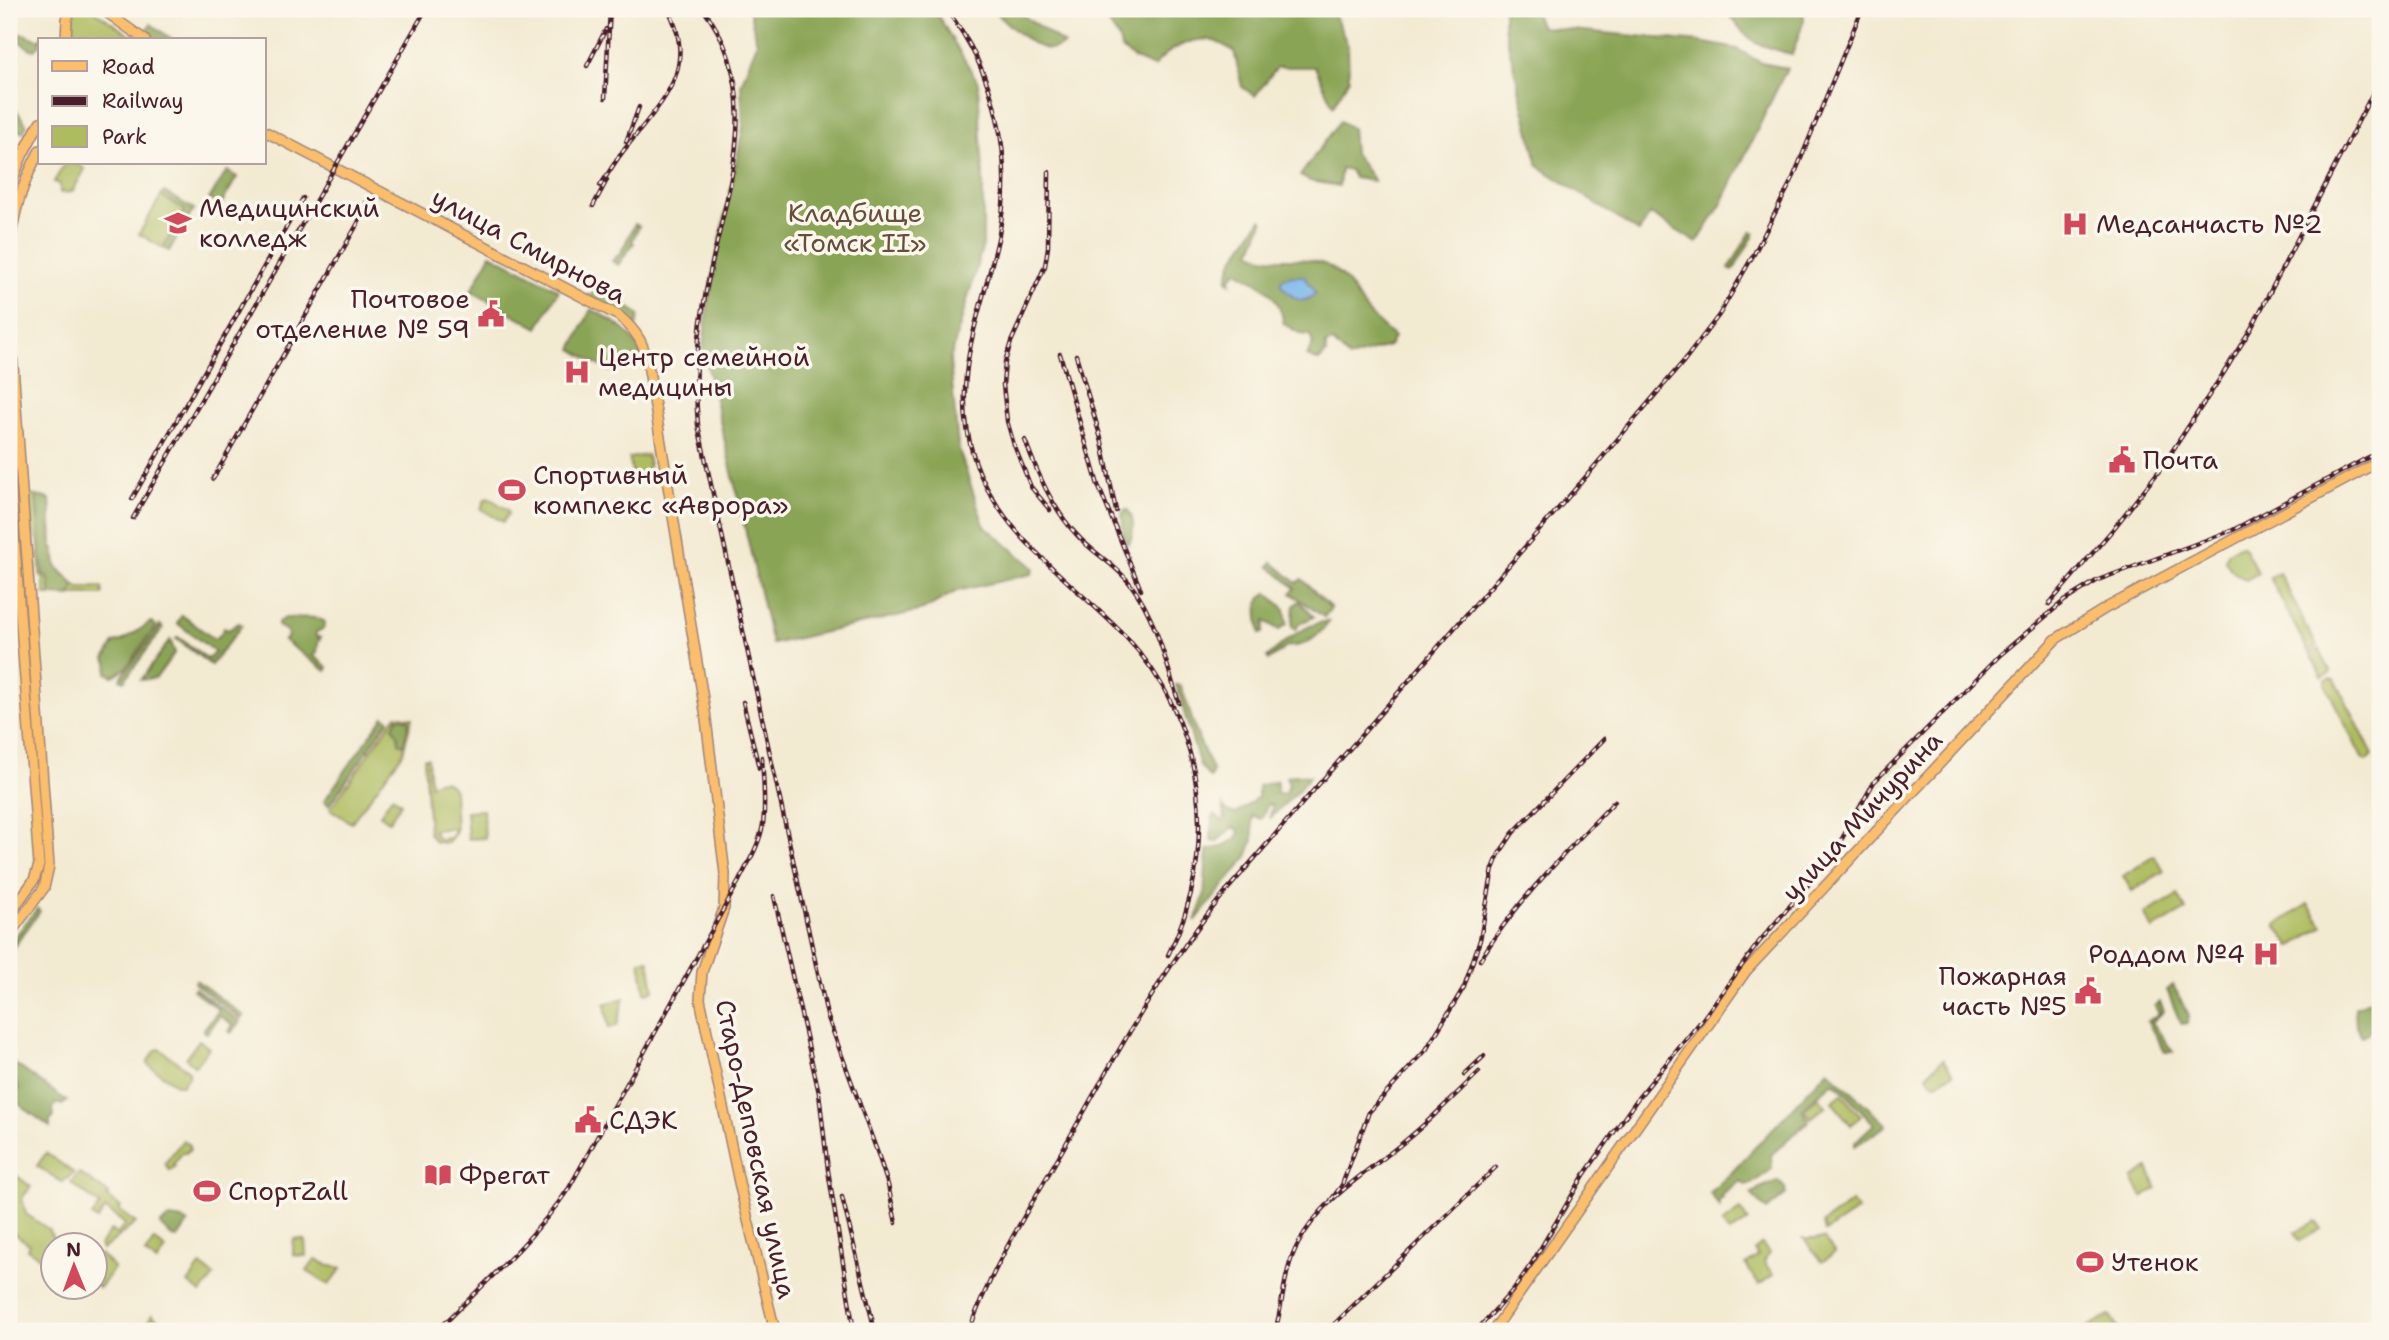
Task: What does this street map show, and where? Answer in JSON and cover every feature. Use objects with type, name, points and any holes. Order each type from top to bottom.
[{"type":"main road","points":[[63,9],[71,38]]},
{"type":"main road","points":[[66,38],[71,9]]},
{"type":"main road","points":[[102,9],[141,38]]},
{"type":"main road","points":[[9,189],[38,125]]},
{"type":"main road","name":"улица Смирнова","points":[[266,132],[619,316],[643,341],[705,711],[722,853]]},
{"type":"main road","points":[[9,250],[11,230],[23,189],[38,155]]},
{"type":"main road","points":[[9,309],[49,855],[48,877],[44,888],[9,935]]},
{"type":"main road","name":"улица Мичурина","points":[[1493,1331],[1746,971],[2056,639],[2106,608],[2380,461]]},
{"type":"main road","points":[[9,915],[34,880],[39,865],[9,469],[21,469]]},
{"type":"main road","points":[[31,752],[42,752]]},
{"type":"main road","points":[[33,779],[44,778]]},
{"type":"main road","name":"Старо-Деповская улица","points":[[722,853],[724,908],[702,972],[700,999],[741,1195],[775,1331]]},
{"type":"green space","points":[[73,9],[92,9],[134,38],[77,38],[71,18]]},
{"type":"green space","name":"Кладбище «Томск II»","points":[[749,9],[934,9],[978,82],[983,173],[983,245],[950,360],[958,447],[984,525],[1034,568],[1032,574],[957,591],[923,610],[772,644],[703,348],[709,296],[743,128],[741,84],[757,43]]},
{"type":"green space","points":[[991,9],[1014,9],[1064,44],[1055,48],[1035,45]]},
{"type":"green space","points":[[1101,9],[1332,9],[1348,46],[1349,79],[1333,106],[1315,67],[1277,67],[1255,96],[1242,87],[1234,51],[1222,44],[1206,40],[1188,42],[1165,55],[1154,67],[1121,49],[1118,38]]},
{"type":"green space","points":[[1504,9],[1533,9],[1541,27],[1700,42],[1737,49],[1762,63],[1787,68],[1722,203],[1697,243],[1650,214],[1639,232],[1538,166],[1504,27]]},
{"type":"green space","points":[[1725,9],[1803,9],[1804,20],[1792,55],[1756,43],[1743,32]]},
{"type":"green space","points":[[9,19],[15,20],[20,35],[38,40],[38,47],[31,49],[9,35]]},
{"type":"green space","points":[[151,24],[170,38],[149,38],[144,34]]},
{"type":"green space","points":[[17,111],[27,125],[23,132],[9,126],[9,120]]},
{"type":"green space","points":[[1340,121],[1352,128],[1354,153],[1374,181],[1354,178],[1350,170],[1341,168],[1339,186],[1310,181],[1300,176]]},
{"type":"green space","points":[[64,164],[77,164],[85,169],[72,192],[60,193],[60,184],[54,182]]},
{"type":"green space","points":[[227,171],[237,177],[220,206],[209,199]]},
{"type":"green space","points":[[164,192],[194,209],[169,251],[163,248],[185,210],[161,196]]},
{"type":"green space","points":[[161,196],[186,210],[163,248],[139,234]]},
{"type":"green space","points":[[1261,219],[1263,222],[1251,252],[1268,258],[1316,262],[1339,273],[1369,314],[1394,337],[1389,346],[1349,358],[1333,342],[1326,344],[1326,353],[1319,361],[1307,356],[1313,344],[1310,335],[1301,334],[1284,324],[1282,313],[1268,291],[1236,271],[1231,283],[1227,280],[1232,262]]},
{"type":"green space","points":[[635,224],[639,226],[632,241],[634,243],[618,265],[612,261],[621,252]]},
{"type":"green space","points":[[1751,231],[1755,233],[1733,271],[1729,269]]},
{"type":"green space","points":[[491,254],[559,290],[538,328],[471,291]]},
{"type":"green space","points":[[595,292],[604,296],[608,294],[637,313],[639,316],[636,327],[587,297]]},
{"type":"green space","points":[[591,309],[617,324],[632,338],[638,346],[643,366],[609,371],[572,349]]},
{"type":"green space","points":[[647,455],[651,478],[634,481],[629,458]]},
{"type":"green space","points":[[30,495],[50,499],[52,548],[56,566],[78,588],[102,587],[103,595],[45,595],[43,577],[40,576],[38,540],[30,529]]},
{"type":"green space","points":[[36,496],[50,499],[52,548],[56,566],[74,585],[71,596],[51,595],[48,577],[43,576]]},
{"type":"green space","points":[[489,498],[508,510],[503,522],[481,509],[485,499]]},
{"type":"green space","points":[[1128,510],[1133,522],[1129,544],[1124,540],[1122,514]]},
{"type":"green space","points":[[2241,545],[2258,573],[2246,580],[2231,570],[2225,560],[2228,552]]},
{"type":"green space","points":[[1272,562],[1297,583],[1302,579],[1331,608],[1324,617],[1291,593],[1295,588],[1269,566]]},
{"type":"green space","points":[[2279,573],[2317,646],[2308,651],[2270,578]]},
{"type":"green space","points":[[1267,593],[1285,609],[1287,624],[1279,630],[1265,621],[1263,633],[1260,634],[1258,605],[1262,596]]},
{"type":"green space","points":[[1299,601],[1314,617],[1300,623],[1295,630],[1292,627],[1294,606]]},
{"type":"green space","points":[[182,615],[214,639],[224,628],[228,630],[239,623],[242,625],[211,665],[176,639],[178,637],[208,659],[215,652],[177,623]]},
{"type":"green space","points":[[285,618],[311,618],[325,622],[323,629],[316,632],[316,637],[321,637],[317,653],[313,655],[328,668],[326,671],[284,640],[288,637],[287,631],[278,626],[278,622]]},
{"type":"green space","points":[[1330,621],[1307,643],[1288,646],[1269,660],[1267,657],[1304,629]]},
{"type":"green space","points":[[151,622],[156,626],[125,669],[113,676],[107,673],[108,663],[105,659],[114,643],[124,640]]},
{"type":"green space","points":[[160,625],[163,628],[124,681],[120,679]]},
{"type":"green space","points":[[170,640],[175,652],[156,678],[141,680]]},
{"type":"green space","points":[[2319,649],[2331,672],[2322,677],[2310,653]]},
{"type":"green space","points":[[2335,679],[2373,755],[2367,761],[2363,760],[2325,684],[2326,680]]},
{"type":"green space","points":[[1176,685],[1181,686],[1213,772],[1210,778],[1200,766]]},
{"type":"green space","points":[[396,715],[412,718],[403,753],[351,823],[330,809]]},
{"type":"green space","points":[[384,716],[389,720],[329,805],[324,801]]},
{"type":"green space","points":[[397,718],[408,719],[403,745],[399,743],[393,727]]},
{"type":"green space","points":[[424,758],[428,758],[430,785],[443,781],[454,790],[456,831],[448,843],[435,842],[429,833]],"holes":[[[454,828],[451,838],[438,839],[433,830]]]},
{"type":"green space","points":[[1310,776],[1269,819],[1273,806],[1268,804],[1261,819],[1252,816],[1253,840],[1247,857],[1195,921],[1204,897],[1207,850],[1222,847],[1238,837],[1239,831],[1233,827],[1216,842],[1211,841],[1214,814],[1222,821],[1225,819],[1223,806],[1228,812],[1236,814],[1258,797],[1258,786],[1277,781],[1277,793],[1285,794],[1289,784],[1286,777]]},
{"type":"green space","points":[[392,796],[401,803],[389,821],[380,815]]},
{"type":"green space","points":[[483,810],[485,838],[468,839],[466,811]]},
{"type":"green space","points":[[2154,856],[2164,871],[2132,891],[2123,876]]},
{"type":"green space","points":[[2178,895],[2186,910],[2153,929],[2144,914]]},
{"type":"green space","points":[[2308,904],[2323,926],[2291,947],[2276,925]]},
{"type":"green space","points":[[37,908],[40,911],[13,948],[9,945]]},
{"type":"green space","points":[[649,960],[654,990],[647,993],[640,961]]},
{"type":"green space","points":[[196,980],[244,1016],[241,1019],[194,983]]},
{"type":"green space","points":[[2173,985],[2189,1015],[2188,1023],[2181,1024],[2167,990]]},
{"type":"green space","points":[[195,988],[240,1022],[231,1033],[229,1031],[233,1025],[220,1016],[207,1033],[203,1030],[219,1010],[193,990]]},
{"type":"green space","points":[[2380,995],[2380,1026],[2362,1036],[2356,1026],[2355,1007]]},
{"type":"green space","points":[[624,998],[617,1026],[609,1028],[605,1004]]},
{"type":"green space","points":[[2160,1002],[2164,1011],[2152,1022],[2173,1052],[2165,1052],[2147,1021],[2159,1014],[2155,1006]]},
{"type":"green space","points":[[199,1040],[209,1048],[195,1066],[186,1058]]},
{"type":"green space","points":[[160,1049],[189,1071],[182,1085],[177,1085],[148,1065],[156,1050]]},
{"type":"green space","points":[[1943,1059],[1953,1074],[1934,1084],[1927,1076]]},
{"type":"green space","points":[[15,1064],[67,1101],[62,1105],[56,1103],[50,1127],[9,1097],[19,1089],[13,1074]]},
{"type":"green space","points":[[1828,1070],[1887,1125],[1855,1146],[1855,1142],[1874,1124],[1837,1084],[1832,1083],[1802,1109],[1809,1121],[1771,1155],[1772,1169],[1751,1184],[1745,1185],[1741,1181],[1721,1196],[1723,1198],[1718,1202],[1720,1208],[1710,1193]]},
{"type":"green space","points":[[1842,1094],[1861,1116],[1851,1125],[1832,1102]]},
{"type":"green space","points":[[1819,1097],[1826,1106],[1811,1118],[1804,1110]]},
{"type":"green space","points":[[183,1140],[190,1145],[190,1149],[186,1153],[183,1152],[173,1165],[175,1167],[169,1170],[165,1163]]},
{"type":"green space","points":[[46,1153],[74,1173],[62,1182],[37,1166]]},
{"type":"green space","points":[[2148,1168],[2157,1189],[2142,1197],[2133,1179]]},
{"type":"green space","points":[[79,1173],[109,1194],[107,1197],[121,1207],[119,1210],[136,1223],[108,1245],[108,1234],[111,1230],[117,1235],[125,1224],[106,1209],[97,1220],[92,1216],[100,1205],[71,1183]]},
{"type":"green space","points":[[17,1176],[31,1187],[22,1198],[26,1214],[50,1232],[38,1232],[38,1256],[27,1249],[29,1244],[9,1230],[9,1182],[12,1184]]},
{"type":"green space","points":[[1778,1181],[1785,1188],[1786,1194],[1767,1210],[1751,1194]]},
{"type":"green space","points":[[1852,1202],[1858,1210],[1825,1232],[1823,1223]]},
{"type":"green space","points":[[1741,1210],[1748,1221],[1729,1233],[1722,1223]]},
{"type":"green space","points":[[169,1218],[188,1223],[178,1238],[172,1237],[161,1226]]},
{"type":"green space","points":[[2316,1221],[2321,1229],[2300,1241],[2295,1232]]},
{"type":"green space","points":[[295,1239],[305,1240],[306,1256],[293,1255]]},
{"type":"green space","points":[[1804,1239],[1824,1239],[1835,1253],[1822,1262]]},
{"type":"green space","points":[[154,1240],[166,1249],[157,1262],[145,1254]]},
{"type":"green space","points":[[1762,1244],[1769,1253],[1764,1262],[1773,1275],[1759,1285],[1746,1265],[1758,1256],[1755,1250]]},
{"type":"green space","points":[[316,1259],[342,1268],[329,1285],[307,1271]]},
{"type":"green space","points":[[108,1262],[114,1268],[108,1276]]},
{"type":"green space","points":[[201,1265],[214,1276],[201,1293],[188,1283]]},
{"type":"green space","points":[[152,1315],[170,1329],[152,1331],[145,1326]]},
{"type":"green space","points":[[2110,1315],[2119,1331],[2080,1331]]},
{"type":"water","points":[[1291,276],[1304,276],[1316,293],[1306,300],[1293,297],[1281,285],[1281,280]]},
{"type":"railway","points":[[133,518],[426,9]]},
{"type":"railway","points":[[605,98],[610,9]]},
{"type":"railway","points":[[600,186],[620,155],[653,114],[672,83],[678,67],[680,49],[677,30],[668,9]]},
{"type":"railway","points":[[703,9],[723,42],[734,77],[738,113],[730,187],[700,329],[696,377],[698,425],[827,1015],[878,1154],[896,1223]]},
{"type":"railway","points":[[946,9],[978,61],[989,89],[997,118],[1004,178],[998,239],[976,322],[966,376],[968,432],[975,461],[1002,512],[1039,555],[1124,635],[1152,669],[1173,706],[1188,746],[1197,788],[1199,830],[1195,873],[1185,915],[1168,955]]},
{"type":"railway","points":[[969,1331],[1001,1258],[1027,1211],[1141,1012],[1204,919],[1583,480],[1684,361],[1719,315],[1793,178],[1862,9]]},
{"type":"railway","points":[[587,66],[606,29]]},
{"type":"railway","points":[[2049,604],[2159,471],[2223,374],[2252,327],[2380,79]]},
{"type":"railway","points":[[626,142],[639,107]]},
{"type":"railway","points":[[1049,172],[1048,247],[1045,266],[1011,342],[1005,362],[1003,385],[1007,421],[1014,445],[1031,487],[1050,510]]},
{"type":"railway","points":[[593,206],[607,180]]},
{"type":"railway","points":[[132,499],[303,198]]},
{"type":"railway","points":[[213,479],[358,223],[368,199]]},
{"type":"railway","points":[[1060,354],[1098,485],[1141,590]]},
{"type":"railway","points":[[1076,355],[1102,442],[1116,511]]},
{"type":"railway","points":[[1025,440],[1046,489],[1067,524],[1082,541],[1125,578],[1140,598],[1160,642],[1179,703]]},
{"type":"railway","points":[[1476,1331],[1513,1290],[1532,1263],[1584,1175],[1638,1098],[1702,1020],[1759,942],[1831,858],[1874,782],[2000,655],[2064,601],[2098,580],[2233,530],[2380,451]]},
{"type":"railway","points":[[743,702],[759,768]]},
{"type":"railway","points":[[1331,1200],[1342,1185],[1369,1112],[1426,1050],[1464,987],[1480,940],[1493,869],[1499,854],[1513,833],[1604,739]]},
{"type":"railway","points":[[437,1331],[540,1226],[569,1188],[753,853],[764,816],[762,757]]},
{"type":"railway","points":[[1480,960],[1526,897],[1615,801]]},
{"type":"railway","points":[[774,896],[819,1093],[828,1170],[853,1325]]},
{"type":"railway","points":[[1464,1075],[1484,1056]]},
{"type":"railway","points":[[1275,1331],[1289,1265],[1308,1228],[1346,1187],[1415,1133],[1479,1072]]},
{"type":"railway","points":[[1327,1331],[1496,1167]]},
{"type":"railway","points":[[842,1197],[875,1331]]},
{"type":"place","name":"Медицинский колледж","points":[[178,223]]},
{"type":"place","name":"Медсанчасть №2","points":[[2075,224]]},
{"type":"place","name":"Почтовое отделение № 59","points":[[491,314]]},
{"type":"place","name":"Центр семейной медицины","points":[[577,372]]},
{"type":"place","name":"Почта","points":[[2122,460]]},
{"type":"place","name":"Спортивный комплекс «Аврора»","points":[[512,490]]},
{"type":"place","name":"Роддом №4","points":[[2266,954]]},
{"type":"place","name":"Пожарная часть №5","points":[[2088,991]]},
{"type":"place","name":"СДЭК","points":[[588,1120]]},
{"type":"place","name":"Фрегат","points":[[438,1175]]},
{"type":"place","name":"СпортZall","points":[[207,1191]]},
{"type":"place","name":"Утенок","points":[[2090,1262]]}]
